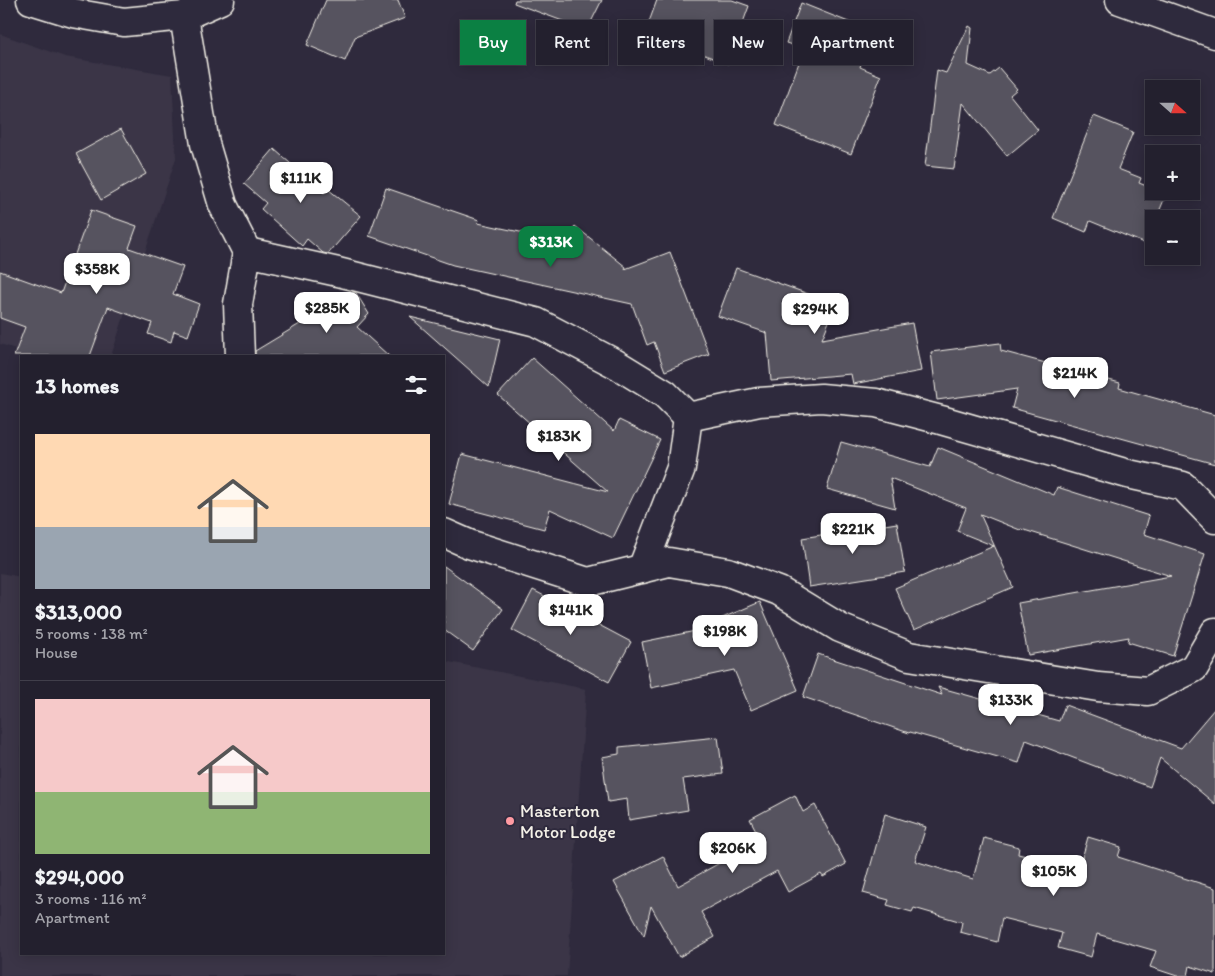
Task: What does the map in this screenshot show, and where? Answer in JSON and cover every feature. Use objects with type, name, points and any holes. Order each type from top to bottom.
[{"type":"street","points":[[31,0],[73,13],[124,22],[184,16],[220,0]]},
{"type":"street","points":[[1120,0],[1215,34]]},
{"type":"street","points":[[184,16],[205,144],[223,205],[247,252],[238,304],[240,355]]},
{"type":"street","points":[[247,252],[338,272],[536,322],[616,364],[665,394],[688,417]]},
{"type":"street","points":[[688,417],[759,402],[821,398],[876,403],[1128,474],[1184,486],[1215,519]]},
{"type":"street","points":[[642,569],[681,468],[688,417]]},
{"type":"street","points":[[445,533],[487,550],[588,582],[669,562],[728,572],[779,591],[840,628],[909,656],[1098,687],[1148,692],[1194,668],[1215,632]]},
{"type":"shaded area","points":[[0,34],[65,57],[172,75],[176,158],[111,355],[35,355],[0,344]]},
{"type":"shaded area","name":"Masterton Motor Lodge","points":[[0,573],[20,577],[20,955],[445,955],[445,661],[586,689],[567,976],[0,976]]},
{"type":"building","points":[[326,0],[398,0],[405,18],[355,37],[345,61],[307,45]]},
{"type":"building","points":[[515,0],[602,0],[592,20],[560,20],[514,3]]},
{"type":"building","points":[[657,0],[732,0],[749,6],[744,20],[714,20],[714,58],[704,55],[704,20],[650,20]]},
{"type":"building","points":[[801,3],[844,20],[795,20]]},
{"type":"building","points":[[793,24],[793,45],[786,43]]},
{"type":"building","points":[[969,26],[972,28],[968,65],[990,75],[999,68],[1017,89],[1010,95],[1038,130],[1007,156],[963,103],[954,169],[925,166],[937,70],[946,73]]},
{"type":"building","points":[[798,65],[861,65],[860,67],[881,76],[851,154],[776,125]]},
{"type":"building","points":[[1094,116],[1133,132],[1118,169],[1141,178],[1139,183],[1145,185],[1145,200],[1164,200],[1160,210],[1145,210],[1145,244],[1090,221],[1086,232],[1053,218]]},
{"type":"building","points":[[121,129],[146,174],[101,200],[76,154]]},
{"type":"building","points":[[274,149],[324,193],[328,189],[361,216],[328,254],[323,253],[307,239],[302,246],[261,209],[266,203],[244,184]]},
{"type":"building","points":[[386,188],[479,220],[478,223],[562,241],[575,226],[626,267],[625,269],[670,252],[709,354],[665,371],[654,342],[647,345],[632,304],[453,265],[369,236]]},
{"type":"building","points":[[91,210],[137,226],[129,248],[183,267],[173,294],[199,304],[188,336],[174,331],[171,342],[148,334],[152,323],[108,307],[90,355],[14,356],[25,327],[0,318],[0,271],[61,293]]},
{"type":"building","points":[[736,268],[836,304],[822,339],[912,323],[921,371],[853,384],[851,374],[771,381],[767,333],[718,316]]},
{"type":"building","points":[[353,292],[356,293],[369,314],[357,327],[388,355],[255,355],[255,351]]},
{"type":"building","points":[[410,317],[500,339],[489,387]]},
{"type":"building","points":[[1000,343],[1001,351],[1120,383],[1119,388],[1215,415],[1215,464],[1012,408],[1017,389],[937,400],[931,352]]},
{"type":"building","points":[[532,358],[614,431],[619,420],[660,440],[613,538],[550,509],[544,529],[449,504],[462,454],[608,492],[498,395]]},
{"type":"building","points":[[841,442],[930,467],[938,447],[1054,495],[1057,487],[1149,516],[1144,534],[1205,554],[1173,656],[1128,642],[1129,637],[1028,655],[1018,603],[1171,576],[1020,530],[980,514],[1013,587],[914,630],[895,588],[994,546],[957,531],[966,508],[890,478],[895,508],[827,489]]},
{"type":"building","points":[[897,523],[905,572],[809,587],[802,538]]},
{"type":"building","points":[[445,567],[503,609],[473,651],[445,631]]},
{"type":"building","points":[[533,590],[631,642],[609,682],[512,630]]},
{"type":"building","points":[[760,602],[798,690],[751,710],[734,670],[651,688],[642,642],[715,627],[713,622]]},
{"type":"building","points":[[818,654],[942,695],[938,687],[1059,721],[1065,705],[1181,748],[1215,708],[1215,804],[1160,758],[1150,787],[1026,740],[1019,763],[909,733],[803,697]]},
{"type":"building","points":[[718,737],[723,774],[683,779],[688,810],[629,820],[627,799],[608,802],[602,757],[619,754],[619,747]]},
{"type":"building","points":[[795,795],[803,812],[815,805],[846,864],[823,877],[821,874],[788,892],[777,871],[701,912],[715,937],[679,957],[651,906],[644,936],[614,882],[663,856],[678,886],[761,840],[750,819]]},
{"type":"building","points":[[885,814],[926,827],[915,861],[973,879],[984,838],[1019,847],[1018,854],[1079,869],[1088,837],[1121,847],[1118,857],[1215,888],[1215,974],[1190,966],[1188,976],[1177,976],[1150,967],[1156,951],[1097,934],[1091,957],[1058,948],[1062,933],[1002,918],[997,942],[960,932],[962,922],[914,908],[912,912],[887,905],[889,900],[863,893]]},
{"type":"place","name":"Masterton Motor Lodge","points":[[510,821]]}]
